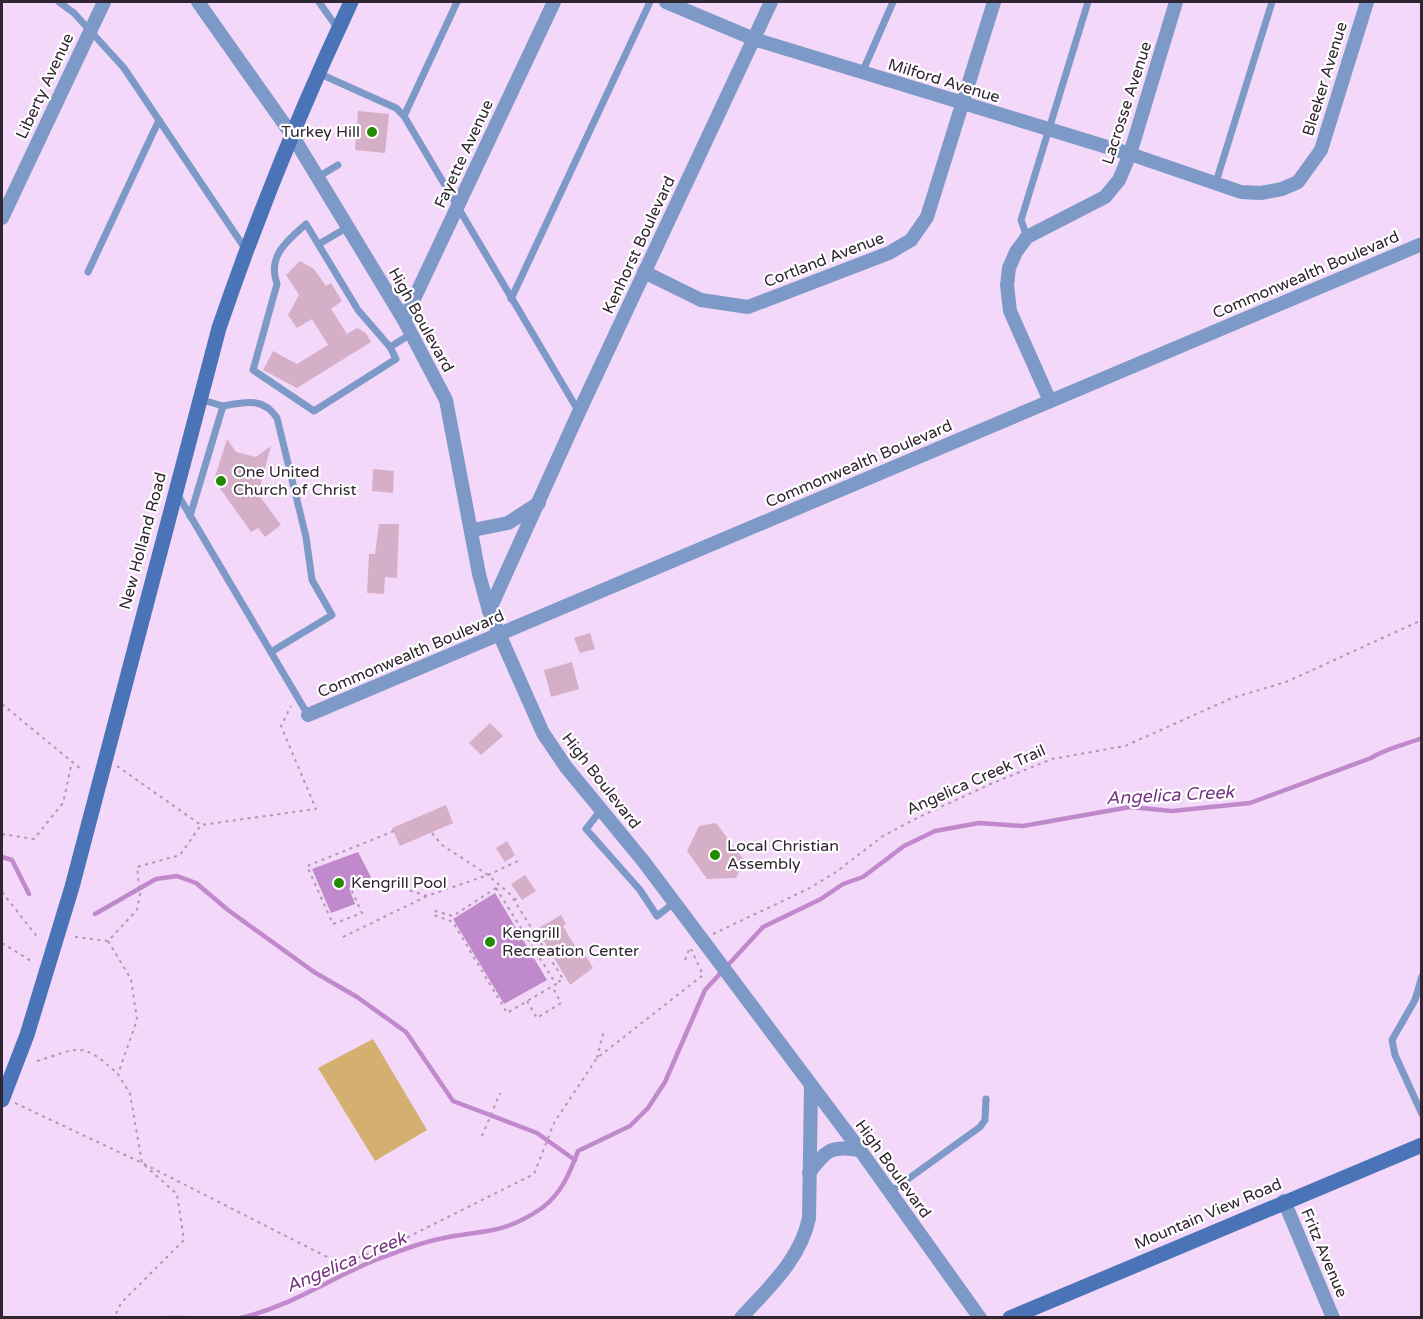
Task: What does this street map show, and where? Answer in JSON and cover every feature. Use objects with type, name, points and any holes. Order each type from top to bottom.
[{"type":"main road","name":"New Holland Road","points":[[2,1099],[10,1069],[72,887],[199,399],[246,251],[317,72],[351,2]]},
{"type":"main road","name":"Mountain View Road","points":[[1010,1317],[1422,1144]]},
{"type":"street","name":"Liberty Avenue","points":[[2,218],[104,2]]},
{"type":"street","name":"High Boulevard","points":[[198,2],[292,135],[404,320],[446,400],[473,530],[479,574],[489,611],[543,733],[566,767],[674,903],[700,945],[737,987],[860,1150],[980,1317]]},
{"type":"street","name":"Fayette Avenue","points":[[404,320],[554,2]]},
{"type":"street","name":"Milford Avenue","points":[[666,2],[754,39],[1216,182]]},
{"type":"street","name":"Kenhorst Boulevard","points":[[489,611],[579,412],[771,2]]},
{"type":"street","name":"Cortland Avenue","points":[[644,272],[702,300],[748,307],[889,253],[911,240],[927,217],[994,2]]},
{"type":"street","name":"Lacrosse Avenue","points":[[1027,237],[1105,197],[1119,180],[1130,154],[1176,2]]},
{"type":"street","name":"Bleeker Avenue","points":[[1216,182],[1241,192],[1261,193],[1282,189],[1298,182],[1321,150],[1367,2]]},
{"type":"street","points":[[1027,237],[1009,268],[1006,285],[1010,311],[1050,401]]},
{"type":"street","name":"Commonwealth Boulevard","points":[[308,715],[1422,244]]},
{"type":"street","points":[[473,530],[508,523],[539,503]]},
{"type":"street","points":[[741,1317],[788,1266],[803,1241],[809,1218],[811,1086]]},
{"type":"street","points":[[809,1173],[820,1158],[830,1150],[840,1146],[860,1150]]},
{"type":"street","name":"Fritz Avenue","points":[[1284,1201],[1333,1317]]},
{"type":"lane","points":[[59,2],[90,30],[124,68],[246,251]]},
{"type":"lane","points":[[319,2],[338,29]]},
{"type":"lane","points":[[404,116],[457,2]]},
{"type":"lane","points":[[511,299],[650,2]]},
{"type":"lane","points":[[862,73],[893,2]]},
{"type":"lane","points":[[1027,237],[1021,220],[1088,2]]},
{"type":"lane","points":[[1216,182],[1272,2]]},
{"type":"lane","points":[[317,72],[396,108],[404,116],[456,208],[579,412]]},
{"type":"lane","points":[[88,272],[159,120]]},
{"type":"lane","points":[[318,177],[338,165]]},
{"type":"lane","points":[[306,224],[319,244],[358,310],[390,347],[396,359],[314,411],[252,370],[277,284],[272,271],[282,246],[306,224]]},
{"type":"lane","points":[[319,244],[348,227]]},
{"type":"lane","points":[[390,347],[411,334]]},
{"type":"lane","points":[[199,399],[222,406],[252,401],[261,403],[271,409],[277,418],[306,537],[312,580],[332,615],[271,652]]},
{"type":"lane","points":[[190,516],[222,406]]},
{"type":"lane","points":[[176,491],[308,715]]},
{"type":"lane","points":[[601,810],[586,829],[640,890],[657,916],[674,903]]},
{"type":"lane","points":[[1422,976],[1415,1000],[1392,1040],[1395,1055],[1422,1114]]},
{"type":"lane","points":[[890,1192],[980,1127],[985,1120],[986,1099]]},
{"type":"path","name":"Angelica Creek Trail","points":[[700,945],[808,889],[836,872],[883,836],[982,788],[1052,759],[1125,746],[1232,698],[1286,682],[1422,620]]},
{"type":"path","points":[[117,766],[201,825],[316,809],[281,726],[296,695]]},
{"type":"path","points":[[2,704],[82,770]]},
{"type":"path","points":[[2,834],[34,838],[63,804],[72,762]]},
{"type":"path","points":[[108,941],[136,910],[140,894],[137,867],[180,855],[201,825]]},
{"type":"path","points":[[394,831],[307,867],[333,924],[362,913],[351,889],[374,879],[427,896]]},
{"type":"path","points":[[432,833],[442,844],[488,875],[500,886],[514,900],[563,979],[507,1013],[453,922],[434,915],[435,911],[453,916],[500,886]]},
{"type":"path","points":[[343,938],[427,896],[488,875],[518,861]]},
{"type":"path","points":[[496,888],[556,984]]},
{"type":"path","points":[[2,892],[38,938]]},
{"type":"path","points":[[514,900],[520,896]]},
{"type":"path","points":[[75,937],[108,941]]},
{"type":"path","points":[[108,941],[130,979],[137,1020],[118,1074]]},
{"type":"path","points":[[2,943],[31,961]]},
{"type":"path","points":[[686,960],[700,945]]},
{"type":"path","points":[[2,1099],[142,1163],[342,1264],[392,1245],[534,1174],[554,1122],[597,1058],[703,975],[700,945]]},
{"type":"path","points":[[527,1001],[537,1018],[561,1003],[552,986]]},
{"type":"path","points":[[597,1058],[604,1030]]},
{"type":"path","points":[[37,1060],[75,1047],[98,1056],[118,1074],[130,1094],[142,1163],[177,1194],[184,1240],[121,1303],[114,1317]]},
{"type":"path","points":[[482,1136],[500,1093]]},
{"type":"shaded area","name":"Kengrill Pool","points":[[358,852],[371,877],[349,888],[355,904],[331,913],[312,869]]},
{"type":"shaded area","points":[[495,893],[547,980],[504,1004],[453,919]]},
{"type":"shaded area","points":[[373,1039],[427,1130],[375,1161],[318,1068]]},
{"type":"building","name":"Turkey Hill","points":[[358,111],[389,114],[385,153],[355,150]]},
{"type":"building","points":[[300,261],[314,269],[326,286],[331,283],[342,301],[331,309],[347,334],[357,328],[366,333],[371,342],[297,388],[263,370],[273,351],[297,364],[328,345],[312,319],[297,328],[288,315],[299,295],[286,275]]},
{"type":"building","points":[[227,439],[236,452],[256,457],[271,446],[258,494],[281,525],[265,537],[258,528],[251,532],[214,480]]},
{"type":"building","points":[[373,469],[394,471],[393,493],[372,491]]},
{"type":"building","points":[[379,524],[399,524],[397,578],[385,577],[384,594],[367,593],[369,554],[375,554]]},
{"type":"building","points":[[590,633],[595,649],[580,653],[574,638]]},
{"type":"building","points":[[572,662],[579,689],[551,697],[544,670]]},
{"type":"building","points":[[490,723],[503,736],[481,755],[469,743]]},
{"type":"building","points":[[446,805],[453,823],[400,846],[392,828]]},
{"type":"building","name":"Local Christian Assembly","points":[[716,823],[744,860],[736,878],[707,879],[687,851],[699,826]]},
{"type":"building","points":[[507,841],[515,855],[505,862],[496,848]]},
{"type":"building","points":[[525,875],[536,891],[522,900],[511,884]]},
{"type":"building","points":[[561,915],[566,924],[563,926],[579,953],[583,951],[593,968],[570,985],[537,929]]},
{"type":"waterway","name":"Angelica Creek","points":[[240,1318],[276,1307],[378,1259],[439,1239],[503,1227],[528,1217],[542,1208],[555,1196],[564,1182],[578,1151],[630,1126],[648,1108],[665,1082],[705,990],[763,927],[821,899],[843,884],[863,877],[904,846],[935,831],[979,823],[1023,826],[1130,807],[1172,811],[1250,803],[1422,738]]},
{"type":"waterway","points":[[2,857],[12,860],[29,894]]},
{"type":"waterway","points":[[95,914],[156,879],[177,876],[196,883],[228,910],[314,972],[357,997],[406,1032],[453,1101],[537,1133],[575,1160]]},
{"type":"waterway","name":"Angelica Creek","points":[[167,1318],[185,1318]]},
{"type":"place","name":"Turkey Hill","points":[[372,132]]},
{"type":"place","name":"One United Church of Christ","points":[[221,481]]},
{"type":"place","name":"Local Christian Assembly","points":[[715,855]]},
{"type":"place","name":"Kengrill Pool","points":[[339,883]]},
{"type":"place","name":"Kengrill Recreation Center","points":[[490,942]]}]
